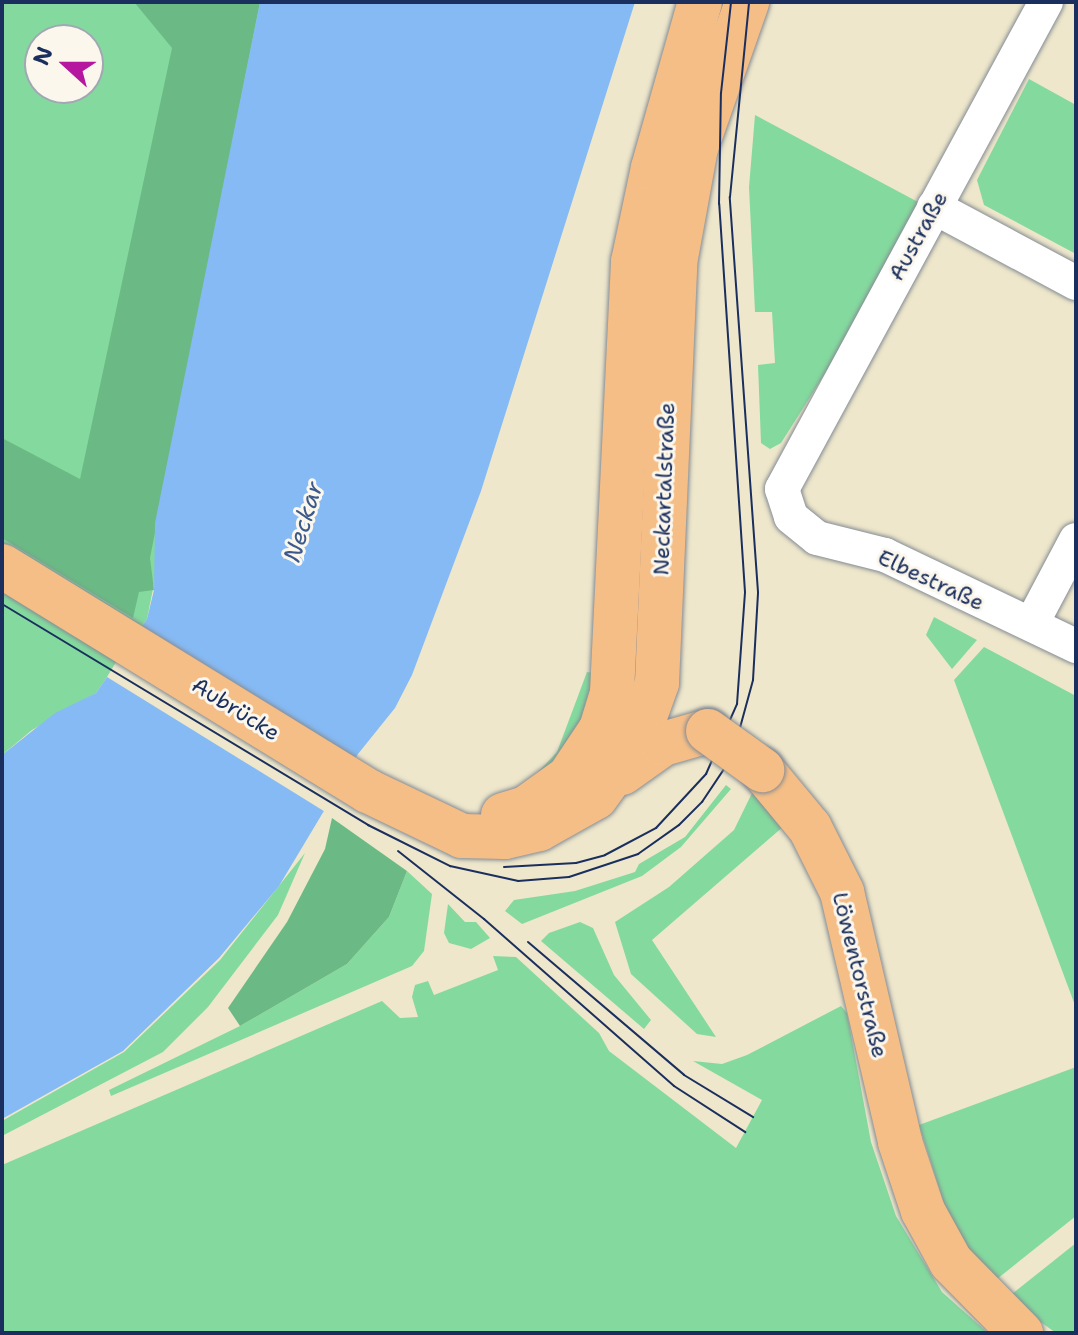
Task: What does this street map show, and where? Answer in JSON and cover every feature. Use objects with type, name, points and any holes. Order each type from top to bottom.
[{"type":"main road","name":"Neckartalstraße","points":[[384,799],[438,821],[462,836],[522,834],[578,811],[608,783],[636,742],[632,697],[633,262],[653,168],[700,2]]},
{"type":"main road","name":"Neckartalstraße","points":[[438,821],[494,818],[548,795],[588,753],[632,697],[675,263],[696,148],[747,2]]},
{"type":"main road","name":"Aubrücke","points":[[2,566],[384,799]]},
{"type":"main road","name":"Löwentorstraße","points":[[632,697],[708,731],[762,770],[810,828],[842,892],[913,1186],[934,1234],[997,1313]]},
{"type":"main road","points":[[608,783],[663,744],[708,731]]},
{"type":"street","name":"Austraße","points":[[790,469],[1046,2]]},
{"type":"street","points":[[934,207],[1076,283]]},
{"type":"street","name":"Elbestraße","points":[[790,469],[782,489],[791,517],[817,538],[885,555],[1076,646]]},
{"type":"street","points":[[1032,623],[1076,540]]},
{"type":"green space","points":[[2,2],[270,2],[147,619],[96,693],[32,730],[2,755]]},
{"type":"green space","points":[[134,2],[260,2],[150,558],[154,590],[139,592],[133,618],[2,538],[2,438],[80,479],[172,48]]},
{"type":"green space","points":[[1029,79],[1076,105],[1076,254],[984,205],[977,180]]},
{"type":"green space","points":[[755,115],[918,202],[843,345],[781,443],[770,449],[761,443],[758,365],[775,363],[772,312],[755,312],[749,187]]},
{"type":"green space","points":[[934,617],[977,640],[952,669],[926,635]]},
{"type":"green space","points":[[984,647],[1076,696],[1076,1008],[954,680]]},
{"type":"green space","points":[[587,672],[604,674],[570,759],[525,786],[557,752]]},
{"type":"green space","points":[[726,785],[731,789],[681,847],[642,876],[522,924],[505,911],[514,900],[575,891],[635,872],[639,864],[685,837]]},
{"type":"green space","points":[[753,791],[784,826],[652,940],[716,1037],[697,1034],[631,974],[615,922],[669,887],[734,830]]},
{"type":"green space","points":[[332,818],[407,871],[389,917],[347,964],[240,1026],[228,1008],[287,922],[325,849]]},
{"type":"green space","points":[[305,853],[278,915],[208,1007],[163,1052],[2,1136],[2,1121],[124,1052],[220,960]]},
{"type":"green space","points":[[407,871],[432,894],[424,951],[412,966],[111,1096],[109,1090],[240,1026],[347,964],[389,917]]},
{"type":"green space","points":[[448,904],[465,922],[476,922],[490,938],[471,949],[449,943],[444,933]]},
{"type":"green space","points":[[580,922],[593,928],[614,975],[651,1020],[644,1029],[541,941],[549,933]]},
{"type":"green space","points":[[493,956],[516,957],[599,1033],[609,1051],[736,1148],[762,1100],[693,1061],[722,1064],[747,1055],[841,1006],[847,1013],[871,1142],[896,1216],[942,1292],[988,1333],[2,1333],[2,1165],[382,1001],[400,1018],[418,1017],[412,997],[415,985],[428,981],[434,995],[498,970]]},
{"type":"green space","points":[[1076,1067],[1076,1216],[992,1283],[950,1222],[919,1125]]},
{"type":"green space","points":[[1076,1243],[1076,1333],[1056,1333],[1007,1298]]},
{"type":"water","name":"Neckar","points":[[260,2],[635,2],[481,491],[412,675],[395,708],[358,754],[279,886],[219,958],[123,1051],[2,1119],[2,755],[55,713],[96,693],[147,619],[154,590],[155,523]]},
{"type":"pier","points":[[139,624],[360,760],[327,813],[107,677]]},
{"type":"tram line","points":[[504,867],[576,863],[605,855],[656,828],[706,774],[737,704],[745,592],[719,204],[721,93],[731,2]]},
{"type":"tram line","points":[[2,604],[368,825],[450,866],[518,881],[569,877],[638,854],[679,825],[702,802],[732,757],[753,680],[758,592],[730,197],[749,2]]},
{"type":"tram line","points":[[398,851],[484,919],[674,1086],[745,1132]]},
{"type":"tram line","points":[[528,942],[684,1075],[753,1117]]}]
